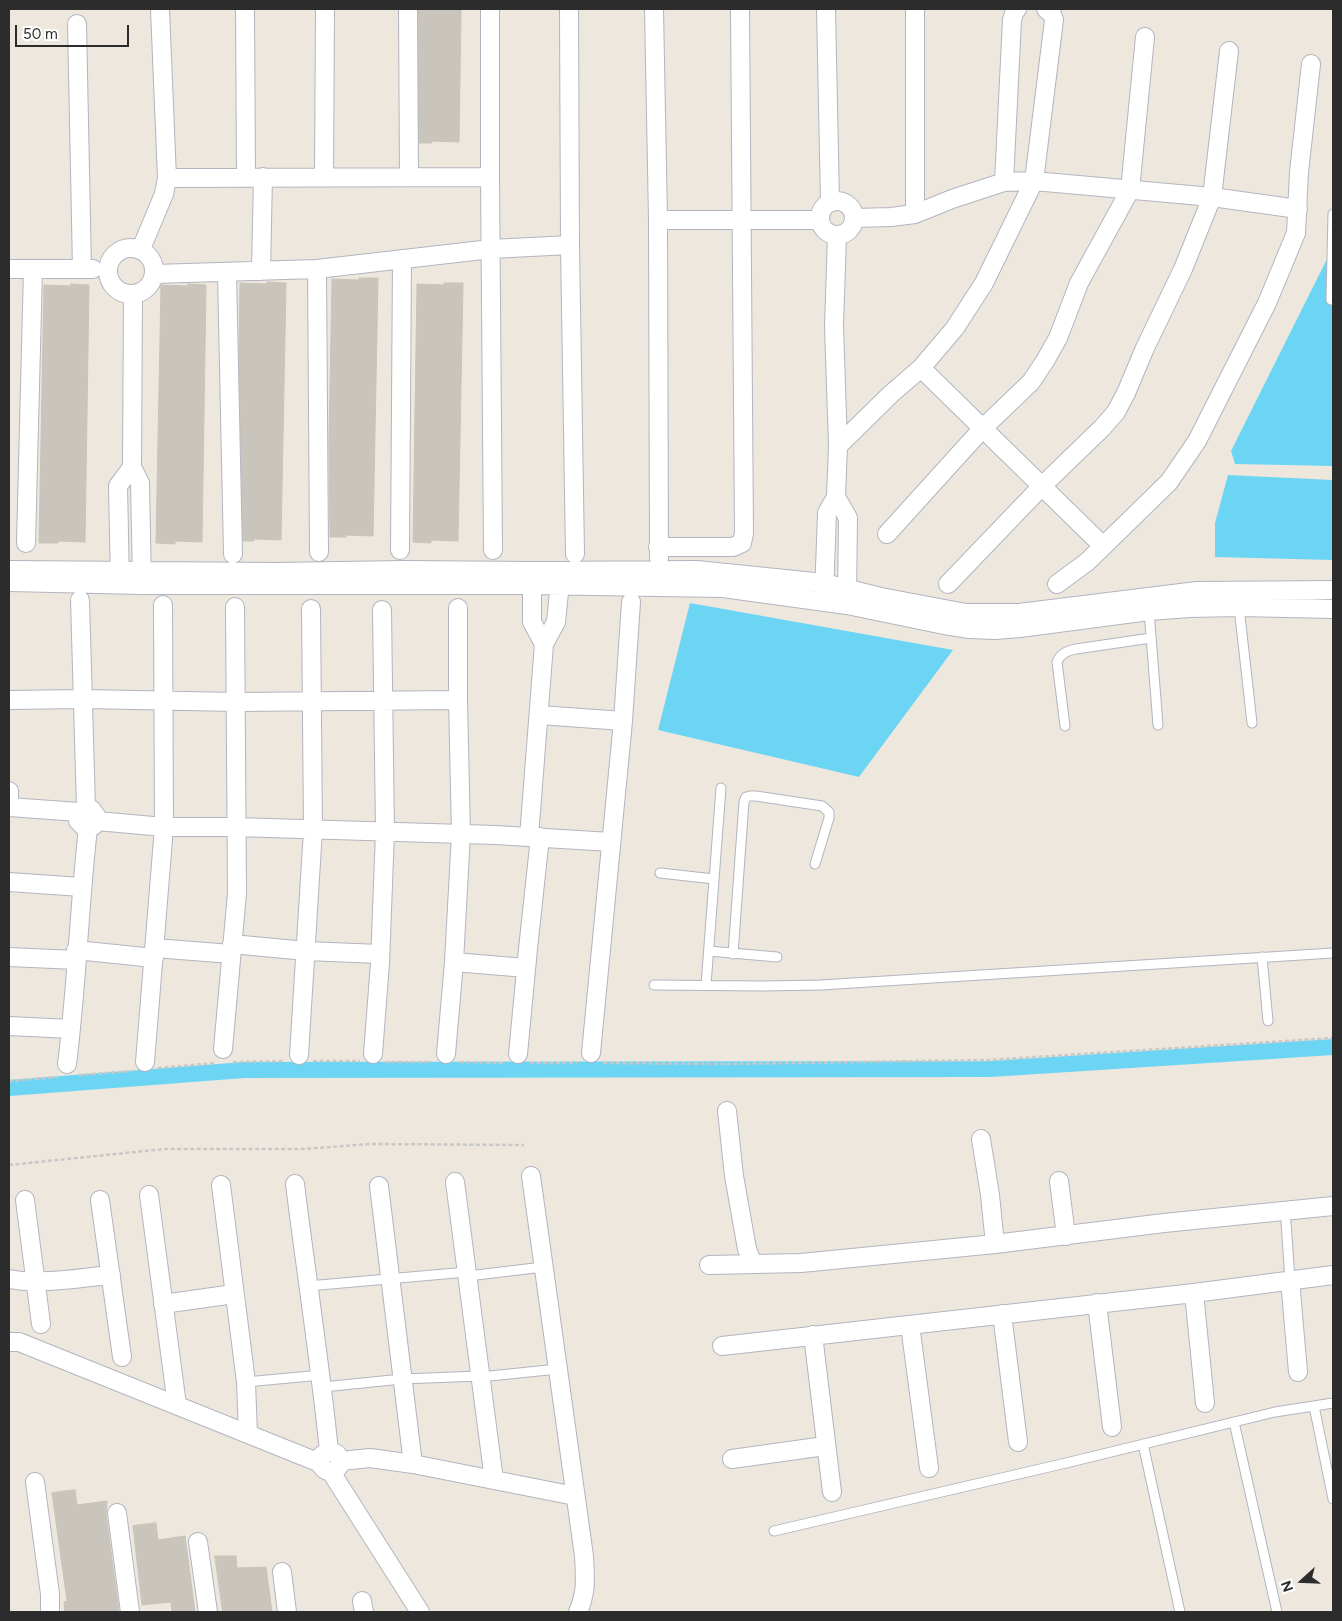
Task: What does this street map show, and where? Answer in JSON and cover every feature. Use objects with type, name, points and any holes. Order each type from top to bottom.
[{"type":"street","points":[[141,250],[164,194],[167,178],[160,9]]},
{"type":"street","points":[[245,9],[261,271]]},
{"type":"street","points":[[324,177],[326,9]]},
{"type":"street","points":[[408,9],[409,176]]},
{"type":"street","points":[[490,9],[493,550]]},
{"type":"street","points":[[569,9],[574,554]]},
{"type":"street","points":[[654,9],[658,220],[659,578]]},
{"type":"street","points":[[658,547],[733,547],[742,543],[744,533],[740,9]]},
{"type":"street","points":[[826,9],[830,203]]},
{"type":"street","points":[[915,9],[915,214]]},
{"type":"street","points":[[1004,182],[1012,20],[1017,9]]},
{"type":"street","points":[[838,446],[891,394],[921,368],[955,328],[984,283],[1034,181],[1054,20],[1052,14],[1046,9]]},
{"type":"street","points":[[77,24],[82,269]]},
{"type":"street","points":[[887,534],[983,428],[1030,382],[1058,338],[1078,283],[1130,190],[1145,37]]},
{"type":"street","points":[[948,584],[1116,412],[1183,269],[1212,197],[1229,50]]},
{"type":"street","points":[[1057,584],[1087,562],[1169,482],[1197,441],[1267,303],[1296,234],[1299,172],[1311,64]]},
{"type":"street","points":[[167,178],[490,177]]},
{"type":"street","points":[[855,218],[915,214],[952,198],[1004,182],[1034,181],[1212,197],[1298,209]]},
{"type":"street","points":[[835,201],[845,202],[852,210],[855,218],[850,230],[842,235],[836,236],[827,232],[821,224],[822,210],[830,203],[835,201]]},
{"type":"street","points":[[658,220],[820,220]]},
{"type":"street","points":[[824,602],[827,513],[836,497],[838,446],[834,326],[836,236]]},
{"type":"street","points":[[154,274],[317,269],[491,249],[570,246]]},
{"type":"street","points":[[133,247],[141,250],[152,260],[154,274],[149,286],[142,292],[133,294],[120,292],[114,287],[110,282],[108,268],[110,260],[116,252],[124,248],[133,247]]},
{"type":"street","points":[[400,550],[402,259]]},
{"type":"street","points":[[9,269],[108,268]]},
{"type":"street","points":[[317,269],[319,552]]},
{"type":"street","points":[[26,543],[33,270]]},
{"type":"street","points":[[227,272],[232,554]]},
{"type":"street","points":[[133,294],[132,468],[140,483],[142,578]]},
{"type":"street","points":[[921,368],[1103,546]]},
{"type":"street","points":[[120,577],[118,486],[132,468]]},
{"type":"street","points":[[836,497],[848,518],[847,597]]},
{"type":"street","points":[[9,570],[142,578],[659,578],[722,571],[824,583],[847,597]]},
{"type":"street","points":[[9,582],[120,577]]},
{"type":"street","points":[[532,578],[532,622],[544,644]]},
{"type":"street","points":[[519,1060],[535,837],[544,644],[556,622],[561,578]]},
{"type":"street","points":[[659,578],[824,602],[847,597],[881,597],[966,613],[1019,620],[1070,622],[1149,611],[1239,607],[1333,610]]},
{"type":"street","points":[[1019,620],[1082,605],[1197,590],[1333,590]]},
{"type":"street","points":[[67,1072],[88,818],[80,600]]},
{"type":"street","points":[[590,1060],[623,721],[631,602]]},
{"type":"street","points":[[145,1067],[164,827],[162,605]]},
{"type":"street","points":[[224,1058],[237,893],[235,607]]},
{"type":"street","points":[[444,1059],[454,962],[462,834],[458,700],[458,608]]},
{"type":"street","points":[[299,1059],[313,830],[311,609]]},
{"type":"street","points":[[374,1059],[385,832],[382,610]]},
{"type":"street","points":[[9,700],[83,699],[237,702],[458,700]]},
{"type":"street","points":[[540,715],[623,721]]},
{"type":"street","points":[[9,791],[9,807],[164,827],[237,827],[462,834],[611,842]]},
{"type":"street","points":[[9,882],[81,887]]},
{"type":"street","points":[[9,957],[232,950],[380,954]]},
{"type":"street","points":[[454,962],[526,968]]},
{"type":"street","points":[[9,1026],[72,1029]]},
{"type":"street","points":[[727,1111],[734,1176],[747,1248],[753,1264]]},
{"type":"street","points":[[981,1139],[990,1195],[995,1244]]},
{"type":"street","points":[[531,1176],[586,1584],[584,1597],[578,1612]]},
{"type":"street","points":[[1059,1181],[1066,1236]]},
{"type":"street","points":[[456,1182],[494,1480]]},
{"type":"street","points":[[295,1184],[322,1381],[330,1462],[420,1612]]},
{"type":"street","points":[[221,1185],[246,1382],[248,1434]]},
{"type":"street","points":[[379,1186],[413,1464]]},
{"type":"street","points":[[149,1195],[177,1405]]},
{"type":"street","points":[[25,1200],[41,1324]]},
{"type":"street","points":[[100,1200],[122,1357]]},
{"type":"street","points":[[709,1265],[801,1263],[995,1244],[1164,1223],[1333,1206]]},
{"type":"street","points":[[9,1279],[22,1282],[111,1275]]},
{"type":"street","points":[[722,1346],[1333,1275]]},
{"type":"street","points":[[1290,1280],[1298,1372]]},
{"type":"street","points":[[1194,1292],[1205,1402]]},
{"type":"street","points":[[164,1304],[234,1294]]},
{"type":"street","points":[[1097,1303],[1112,1427]]},
{"type":"street","points":[[1002,1314],[1018,1442]]},
{"type":"street","points":[[910,1325],[929,1468]]},
{"type":"street","points":[[813,1335],[832,1492]]},
{"type":"street","points":[[12,1337],[248,1434],[330,1462],[370,1458],[413,1464],[575,1496]]},
{"type":"street","points":[[732,1459],[825,1446]]},
{"type":"street","points":[[35,1482],[50,1594],[50,1612]]},
{"type":"street","points":[[117,1513],[130,1612]]},
{"type":"street","points":[[198,1542],[208,1612]]},
{"type":"street","points":[[282,1572],[286,1612]]},
{"type":"lane","points":[[1333,214],[1330,300],[1333,300]]},
{"type":"lane","points":[[1239,607],[1252,722]]},
{"type":"lane","points":[[1149,611],[1158,725]]},
{"type":"lane","points":[[1065,726],[1057,662],[1059,657],[1065,652],[1076,649],[1151,638]]},
{"type":"lane","points":[[706,985],[721,788]]},
{"type":"lane","points":[[733,954],[744,802],[746,798],[756,796],[822,806],[829,812],[830,818],[815,864]]},
{"type":"lane","points":[[660,873],[714,880]]},
{"type":"lane","points":[[709,951],[777,957]]},
{"type":"lane","points":[[654,985],[821,985],[1333,953]]},
{"type":"lane","points":[[1262,957],[1268,1021]]},
{"type":"lane","points":[[1286,1222],[1290,1280]]},
{"type":"lane","points":[[308,1286],[544,1267]]},
{"type":"lane","points":[[246,1382],[480,1377],[558,1369]]},
{"type":"lane","points":[[774,1531],[1275,1412],[1333,1403]]},
{"type":"lane","points":[[1314,1406],[1333,1499]]},
{"type":"lane","points":[[1234,1422],[1277,1612]]},
{"type":"lane","points":[[1144,1444],[1180,1612]]},
{"type":"path","points":[[9,1081],[67,1072],[145,1067],[224,1058],[590,1060],[726,1064],[989,1060],[1333,1038]]},
{"type":"path","points":[[9,1165],[164,1149],[303,1149],[371,1144],[524,1145]]},
{"type":"water","points":[[1333,247],[1333,466],[1235,464],[1231,451]]},
{"type":"water","points":[[1228,475],[1333,480],[1333,560],[1215,557],[1215,523]]},
{"type":"water","points":[[690,603],[953,650],[859,777],[658,730]]},
{"type":"building","points":[[419,9],[461,9],[459,142],[432,141],[432,143],[419,143]]},
{"type":"building","points":[[359,278],[378,278],[373,536],[346,535],[346,537],[330,537],[329,441],[332,279],[359,280]]},
{"type":"building","points":[[267,282],[286,283],[281,540],[254,539],[254,541],[243,541],[239,351],[240,283],[267,284]]},
{"type":"building","points":[[444,283],[463,283],[458,541],[431,540],[431,543],[413,542],[417,284],[444,285]]},
{"type":"building","points":[[71,284],[89,285],[85,542],[58,541],[58,543],[39,543],[44,285],[71,286]]},
{"type":"building","points":[[188,284],[206,285],[202,542],[175,541],[175,544],[156,543],[161,285],[188,286]]},
{"type":"building","points":[[75,1490],[77,1505],[107,1501],[106,1514],[119,1612],[65,1612],[64,1602],[67,1601],[52,1493]]},
{"type":"building","points":[[156,1523],[158,1540],[185,1536],[195,1612],[172,1612],[171,1602],[142,1605],[133,1526]]},
{"type":"building","points":[[215,1556],[236,1556],[237,1568],[266,1567],[272,1612],[223,1612]]},
{"type":"waterway","points":[[9,1088],[244,1070],[990,1069],[1333,1047]]}]
